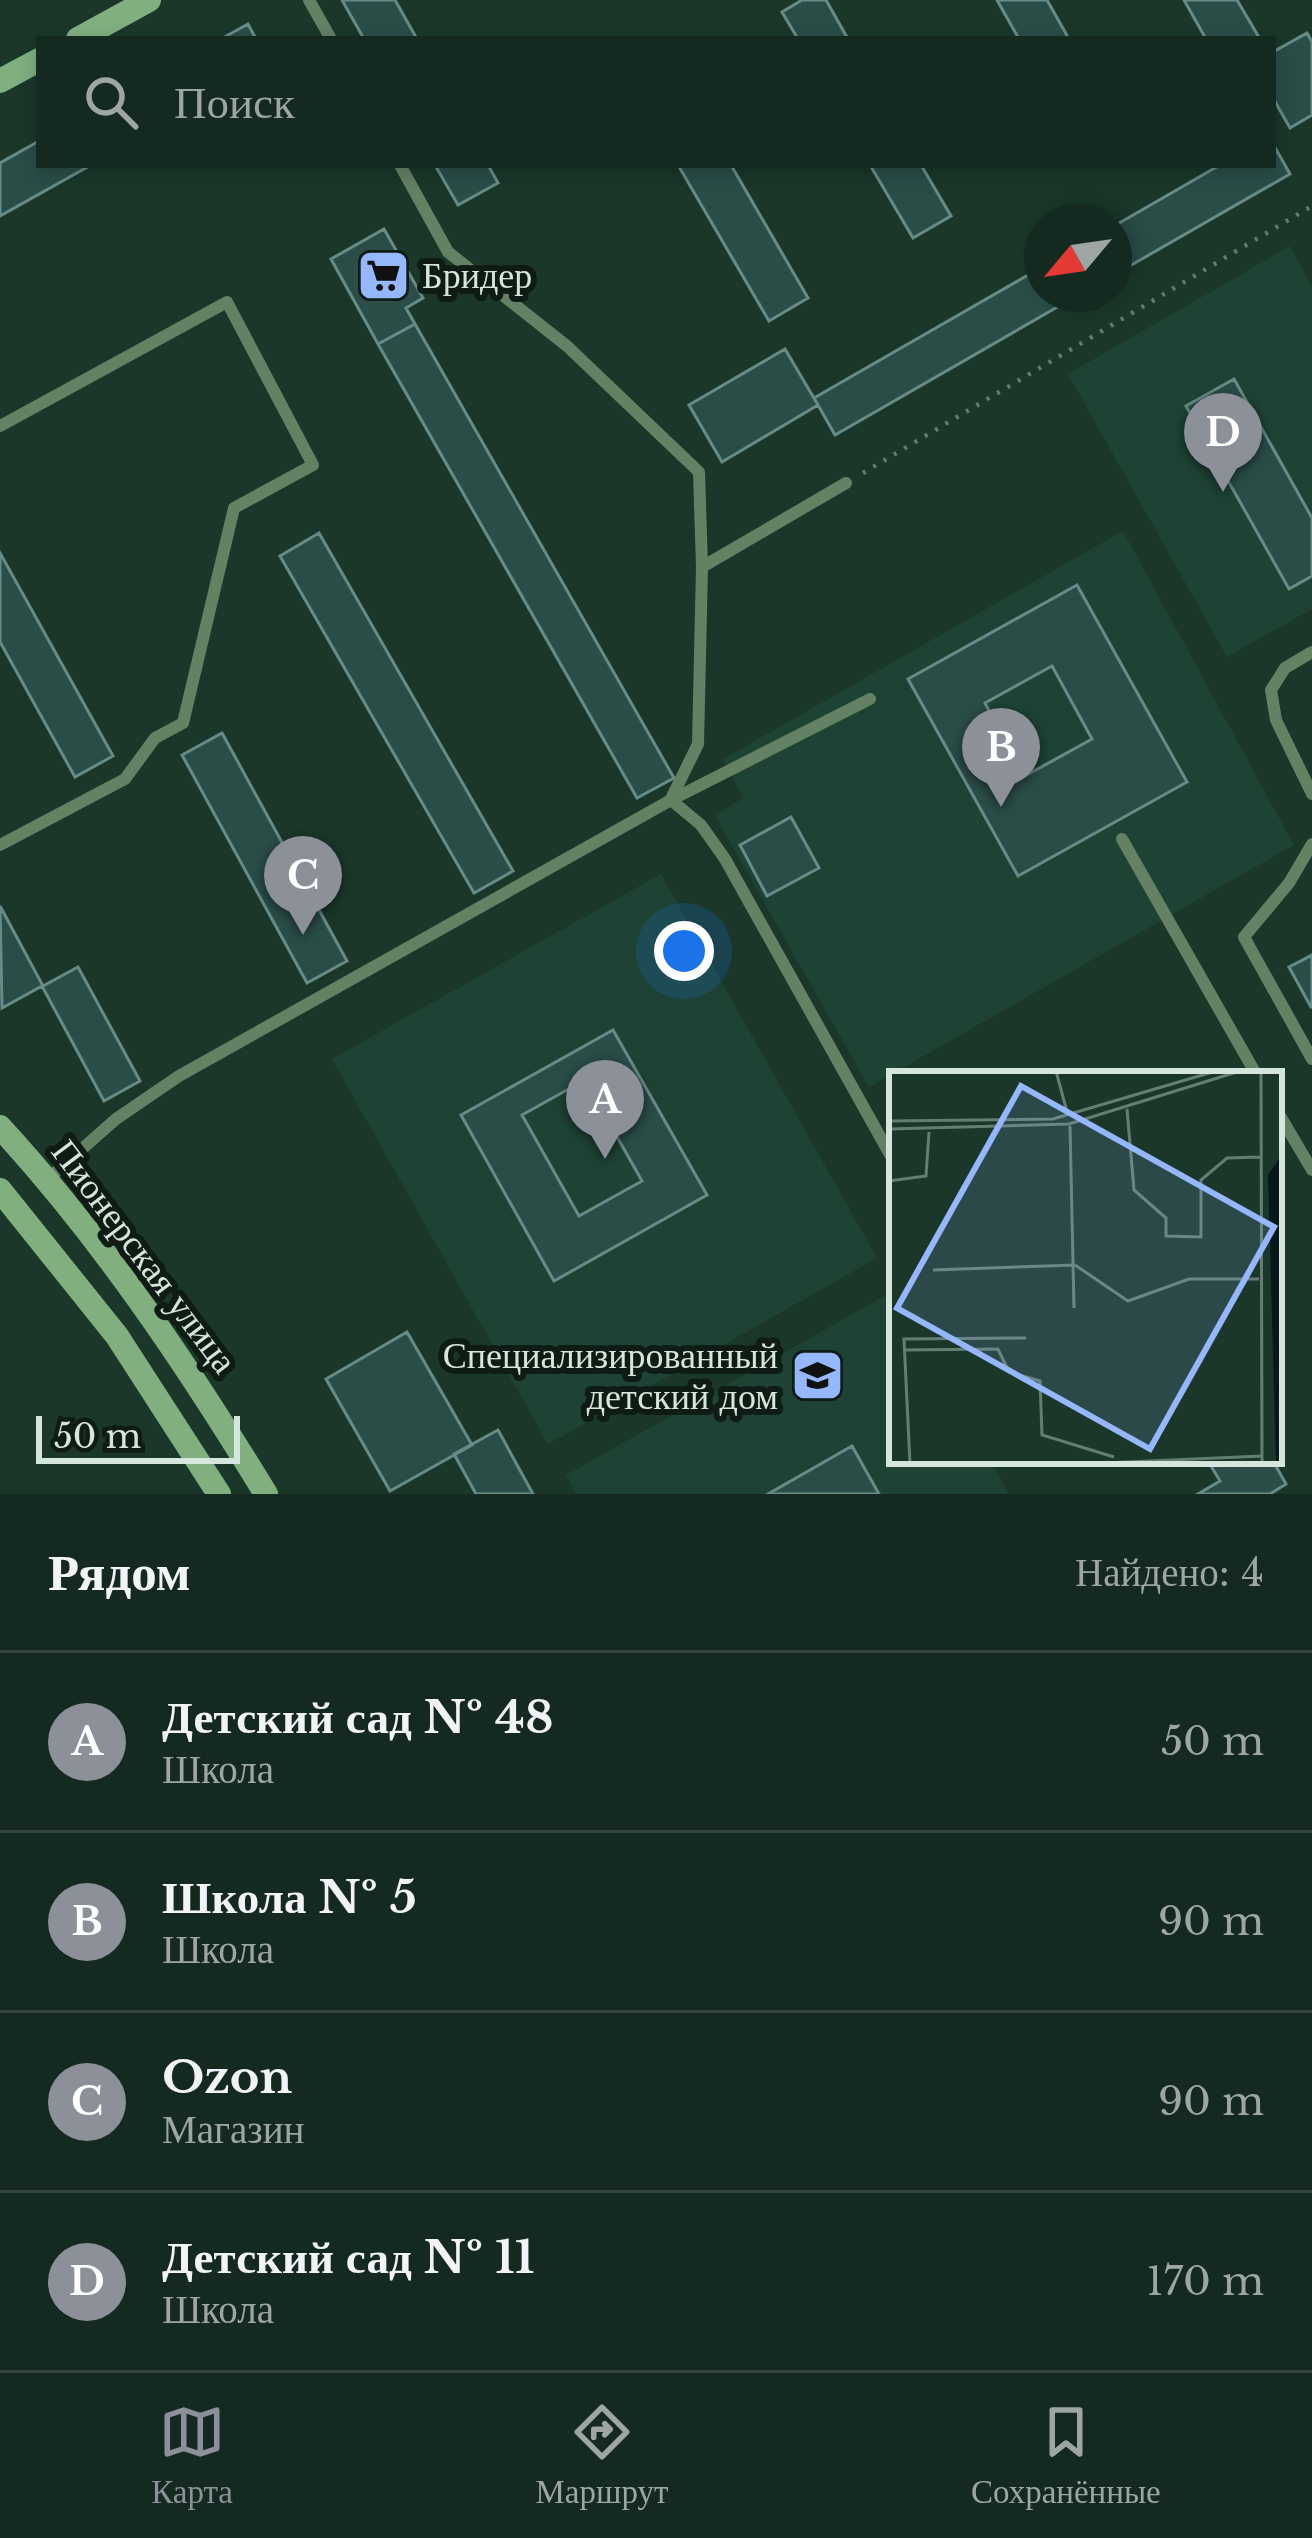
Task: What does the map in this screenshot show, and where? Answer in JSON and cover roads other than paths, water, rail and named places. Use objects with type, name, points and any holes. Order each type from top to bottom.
[{"type":"main road","points":[[83,36],[149,0]]},
{"type":"main road","points":[[0,81],[36,62]]},
{"type":"main road","name":"Пионерская улица","points":[[0,1127],[48,1179],[134,1292],[266,1494]]},
{"type":"main road","points":[[5,1205],[48,1179]]},
{"type":"main road","name":"Пионерская улица","points":[[5,1205],[117,1336],[219,1494]]},
{"type":"lane","points":[[309,0],[329,36]]},
{"type":"lane","points":[[402,168],[448,251],[567,346],[698,472],[702,567],[698,745],[671,800]]},
{"type":"lane","points":[[0,426],[227,302],[313,464],[234,508],[183,723],[155,738],[124,779],[0,845]]},
{"type":"lane","points":[[702,567],[846,483]]},
{"type":"lane","points":[[1312,652],[1285,668],[1271,690],[1276,720],[1312,794]]},
{"type":"lane","points":[[48,1179],[116,1119],[178,1076],[671,800],[870,699]]},
{"type":"lane","points":[[671,800],[701,825],[725,860],[889,1153]]},
{"type":"lane","points":[[1122,839],[1254,1071]]},
{"type":"lane","points":[[1312,844],[1289,883],[1244,938],[1312,1059]]},
{"type":"lane","points":[[1282,1119],[1312,1170]]},
{"type":"place","name":"Бридер","points":[[383,275]]},
{"type":"place","name":"Детский сад № 11","points":[[1223,492]]},
{"type":"place","name":"Школа № 5","points":[[1001,807]]},
{"type":"place","name":"Ozon","points":[[303,935]]},
{"type":"place","name":"Детский сад № 48","points":[[605,1159]]},
{"type":"place","name":"Специализированный детский дом","points":[[817,1376]]}]
